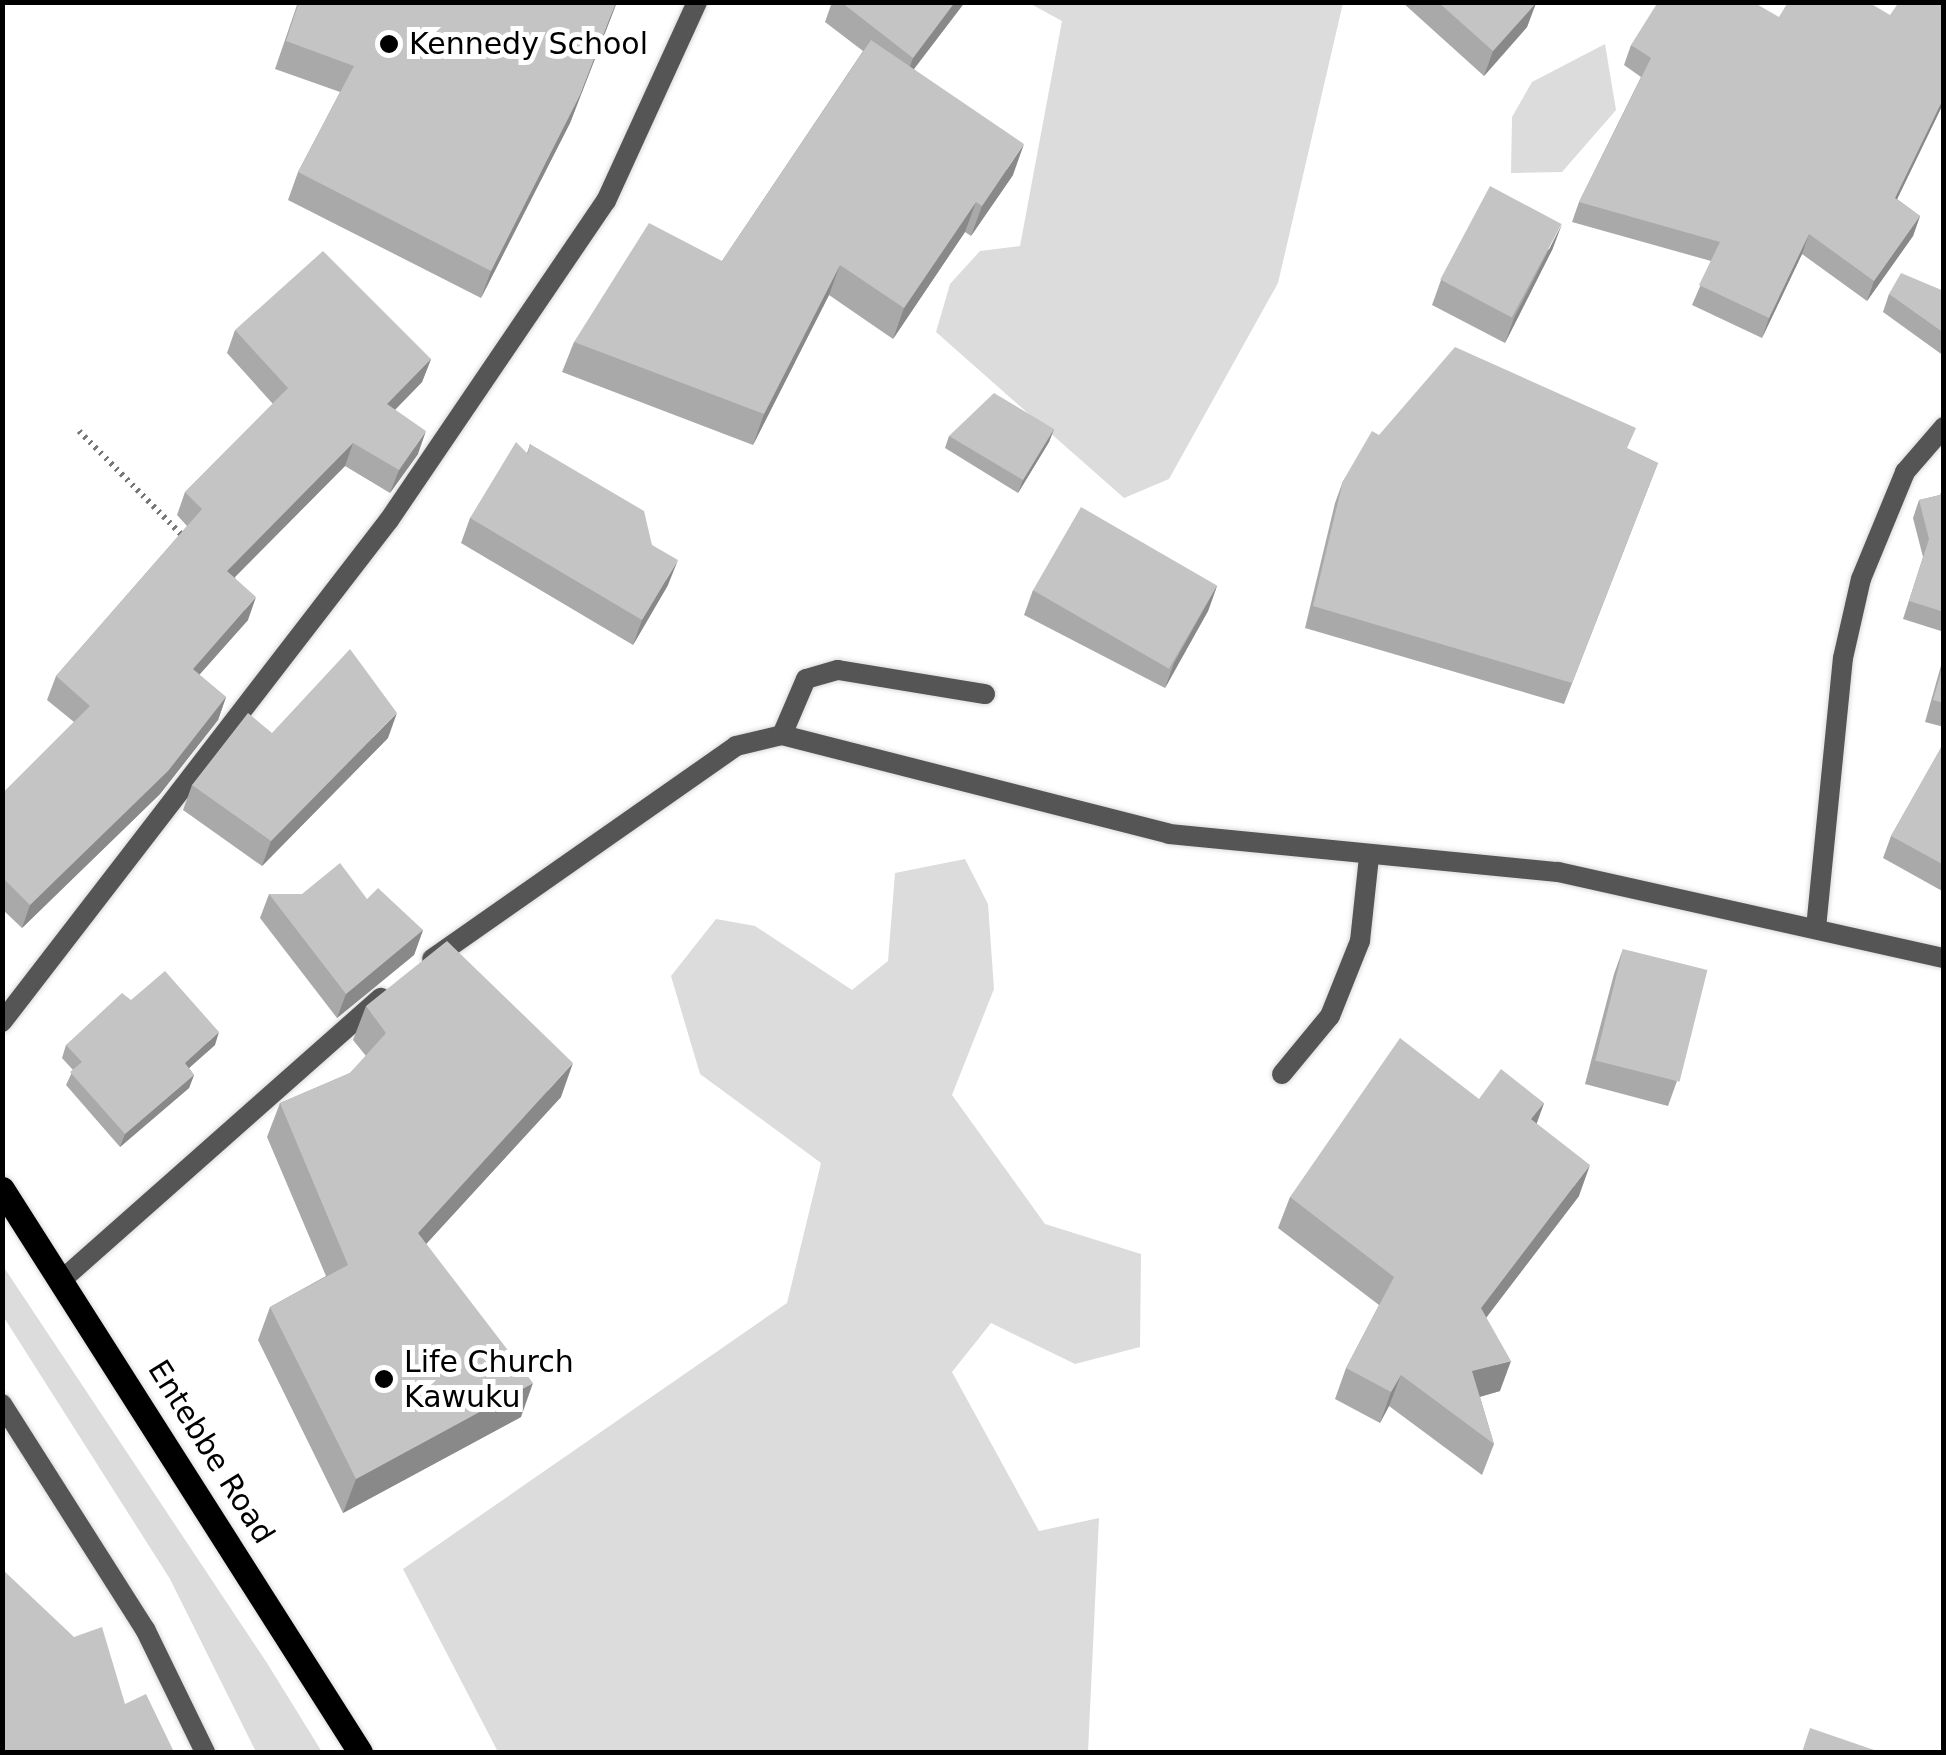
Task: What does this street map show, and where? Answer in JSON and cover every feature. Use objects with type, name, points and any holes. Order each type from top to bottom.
[{"type":"main road","name":"Entebbe Road","points":[[2,1188],[64,1278],[360,1752]]},
{"type":"street","points":[[2,1022],[400,504],[606,201],[697,2]]},
{"type":"street","points":[[1816,928],[1843,658],[1861,578],[1904,472],[1944,428]]},
{"type":"street","points":[[782,735],[806,679],[838,670],[985,694]]},
{"type":"street","points":[[64,1278],[403,979],[736,746],[782,735],[1124,825],[1369,857],[1558,872],[1944,958]]},
{"type":"street","points":[[1282,1074],[1330,1016],[1360,942],[1369,857]]},
{"type":"street","points":[[2,1404],[146,1628],[205,1752]]},
{"type":"path","points":[[79,431],[194,548]]},
{"type":"shaded area","points":[[1029,3],[1343,3],[1278,283],[1169,479],[1124,498],[936,332],[950,284],[980,251],[1020,246],[1062,21]]},
{"type":"shaded area","points":[[1605,44],[1616,110],[1562,172],[1511,173],[1512,117],[1532,82]]},
{"type":"shaded area","points":[[965,859],[988,904],[994,989],[952,1095],[1045,1224],[1141,1254],[1140,1347],[1075,1364],[991,1323],[952,1372],[1039,1531],[1099,1518],[1088,1752],[498,1752],[403,1569],[787,1303],[821,1163],[700,1074],[671,976],[716,919],[755,926],[852,990],[888,961],[895,873]]},
{"type":"shaded area","points":[[3,1266],[322,1752],[256,1752],[170,1579],[3,1316]]},
{"type":"building","points":[[299,2],[616,2],[580,95],[491,271],[298,172],[354,66],[286,41]]},
{"type":"building","points":[[841,2],[955,2],[913,58]]},
{"type":"building","points":[[1438,2],[1535,2],[1536,3],[1493,51]]},
{"type":"building","points":[[1658,2],[1753,2],[1779,17],[1788,2],[1868,2],[1890,15],[1899,2],[1944,2],[1944,97],[1895,198],[1920,216],[1874,281],[1809,234],[1769,318],[1699,285],[1720,242],[1579,202],[1651,58],[1631,45]]},
{"type":"building","points":[[871,40],[1024,144],[982,206],[976,202],[904,308],[840,265],[764,414],[574,342],[649,223],[722,261]]},
{"type":"building","points":[[1490,186],[1562,224],[1512,318],[1440,280]]},
{"type":"building","points":[[323,251],[431,359],[387,404],[426,431],[399,470],[353,443],[227,571],[256,597],[193,669],[226,697],[168,771],[30,905],[2,877],[2,794],[90,706],[56,676],[202,509],[185,492],[288,388],[235,330]]},
{"type":"building","points":[[1901,273],[1944,291],[1944,333],[1889,294]]},
{"type":"building","points":[[1455,347],[1636,428],[1627,448],[1658,463],[1572,683],[1313,606],[1343,481],[1372,431],[1379,435]]},
{"type":"building","points":[[994,393],[1054,429],[1023,480],[949,436]]},
{"type":"building","points":[[516,442],[528,454],[530,444],[644,511],[652,545],[678,560],[642,620],[470,518]]},
{"type":"building","points":[[1944,485],[1944,612],[1909,601],[1929,539],[1919,500],[1940,495]]},
{"type":"building","points":[[1081,507],[1217,586],[1169,669],[1033,590]]},
{"type":"building","points":[[350,649],[397,713],[271,841],[192,785],[248,713],[272,733]]},
{"type":"building","points":[[1944,662],[1944,703],[1933,700]]},
{"type":"building","points":[[1944,742],[1944,865],[1891,836]]},
{"type":"building","points":[[340,863],[367,899],[378,888],[423,930],[346,994],[269,894],[302,894]]},
{"type":"building","points":[[447,941],[573,1063],[418,1233],[533,1383],[356,1479],[270,1307],[348,1265],[280,1103],[350,1073],[386,1033],[366,1006]]},
{"type":"building","points":[[1623,949],[1707,970],[1680,1082],[1595,1061]]},
{"type":"building","points":[[165,971],[219,1032],[185,1063],[194,1075],[125,1134],[70,1072],[82,1062],[66,1045],[122,993],[131,1000]]},
{"type":"building","points":[[1400,1038],[1479,1099],[1501,1069],[1544,1103],[1531,1119],[1590,1165],[1481,1308],[1511,1361],[1472,1371],[1494,1444],[1401,1375],[1391,1392],[1346,1368],[1394,1277],[1290,1197]]},
{"type":"building","points":[[2,1569],[74,1637],[102,1627],[125,1704],[146,1694],[174,1752],[2,1752]]},
{"type":"building","points":[[1810,1728],[1880,1752],[1802,1752]]},
{"type":"place","name":"Kennedy School","points":[[389,44]]},
{"type":"place","name":"Life Church Kawuku","points":[[384,1379]]}]
